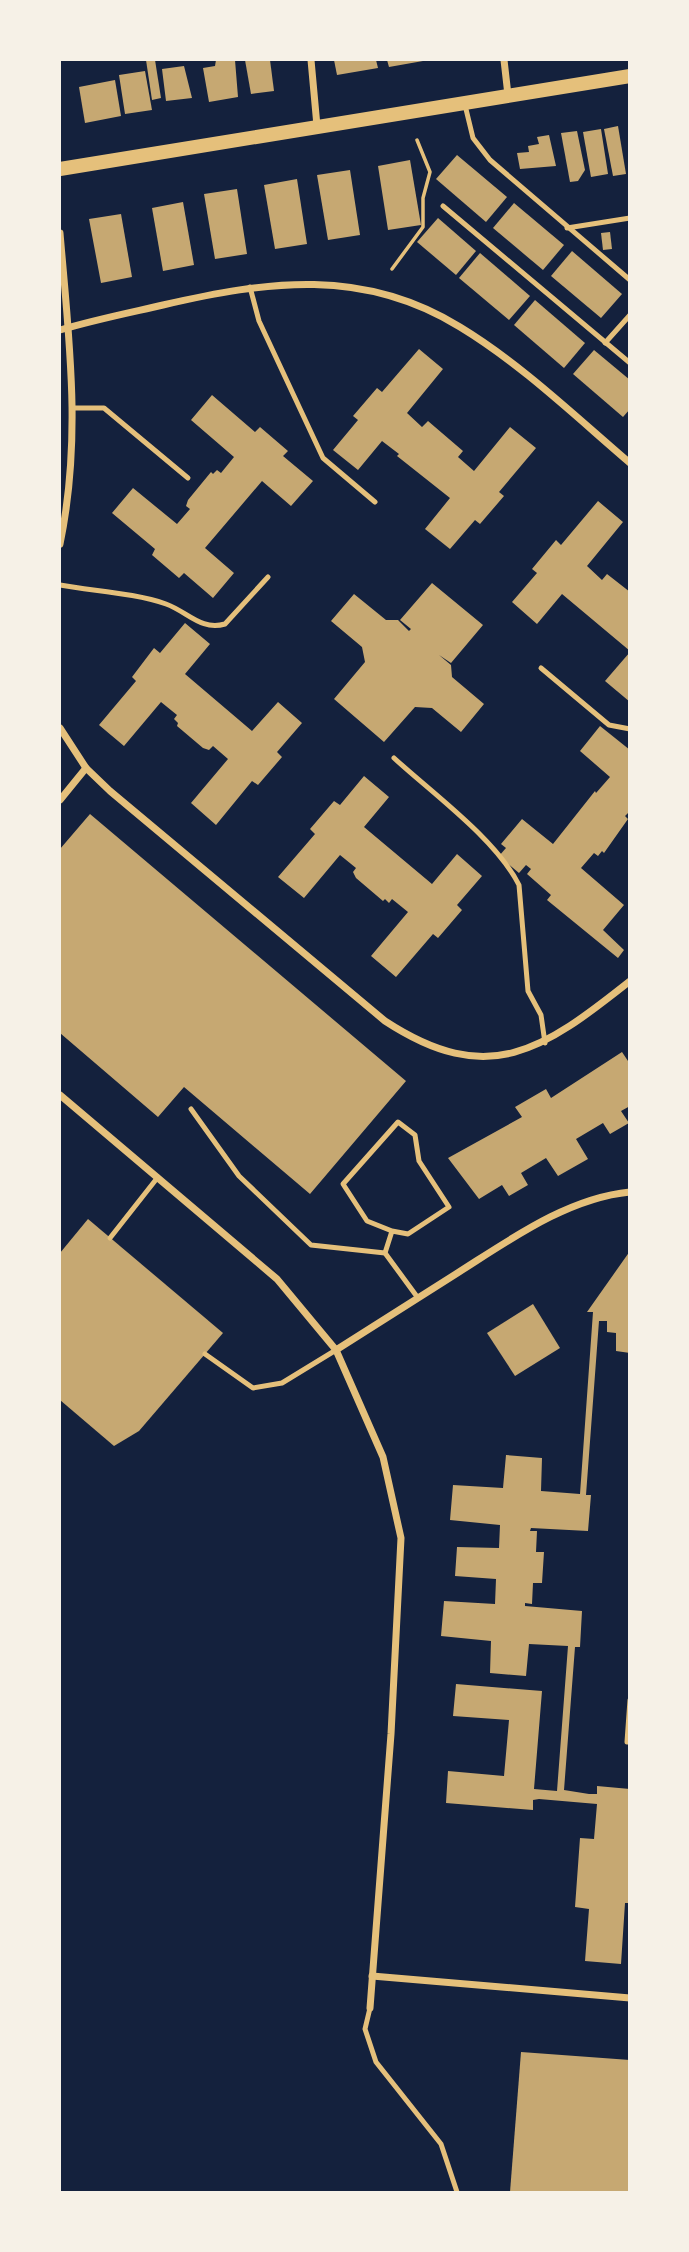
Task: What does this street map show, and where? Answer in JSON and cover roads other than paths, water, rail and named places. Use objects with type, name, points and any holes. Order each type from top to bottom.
[{"type":"main road","points":[[60,169],[629,76]]},
{"type":"street","points":[[311,60],[317,126]]},
{"type":"street","points":[[505,60],[508,95]]},
{"type":"street","points":[[60,233],[75,408],[70,490],[60,544]]},
{"type":"street","points":[[60,330],[250,287],[310,283],[354,287],[392,296],[460,327],[502,356],[629,463]]},
{"type":"street","points":[[60,727],[86,768],[385,1021],[415,1041],[443,1052],[473,1056],[511,1054],[545,1043],[574,1025],[629,981]]},
{"type":"street","points":[[60,800],[86,768]]},
{"type":"street","points":[[60,1095],[277,1279],[336,1350],[383,1457],[401,1538],[391,1734],[370,2008]]},
{"type":"street","points":[[336,1350],[506,1242],[568,1209],[607,1194],[629,1192]]},
{"type":"street","points":[[372,1976],[629,1998]]},
{"type":"lane","points":[[464,102],[473,138],[490,160],[629,280]]},
{"type":"lane","points":[[443,206],[629,363]]},
{"type":"lane","points":[[567,228],[629,218]]},
{"type":"lane","points":[[250,287],[259,321],[323,458],[375,502]]},
{"type":"lane","points":[[605,343],[629,315]]},
{"type":"lane","points":[[75,408],[104,408],[188,478]]},
{"type":"lane","points":[[60,585],[166,604],[205,626],[215,627],[225,624],[268,576]]},
{"type":"lane","points":[[541,668],[609,725],[629,729]]},
{"type":"lane","points":[[394,758],[484,841],[513,874],[519,885],[528,991],[541,1015],[545,1043]]},
{"type":"lane","points":[[191,1110],[239,1176],[311,1245],[385,1253],[418,1298]]},
{"type":"lane","points":[[398,1122],[415,1135],[419,1161],[449,1207],[408,1234],[392,1231],[367,1221],[343,1184],[398,1122]]},
{"type":"lane","points":[[110,1238],[159,1177]]},
{"type":"lane","points":[[385,1253],[392,1231]]},
{"type":"lane","points":[[205,1354],[253,1388],[282,1383],[336,1350]]},
{"type":"lane","points":[[629,1700],[629,1742]]},
{"type":"lane","points":[[370,2008],[365,2029],[376,2062],[442,2144],[457,2193]]}]
